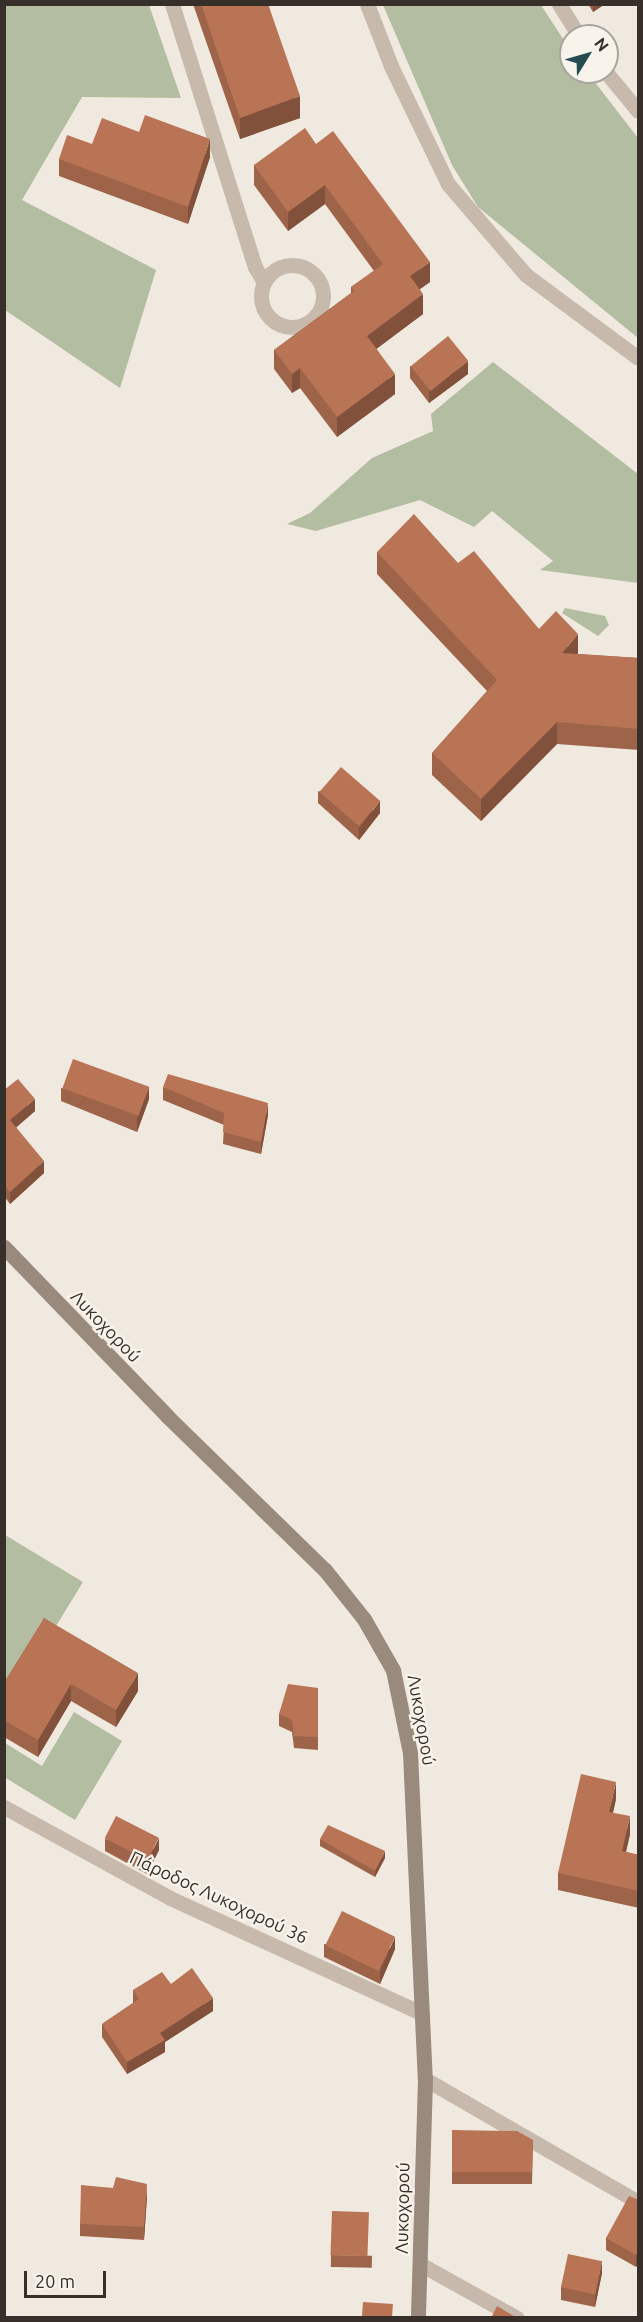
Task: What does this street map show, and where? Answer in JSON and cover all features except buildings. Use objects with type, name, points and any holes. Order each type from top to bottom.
[{"type":"street","points":[[172,4],[255,267],[264,282],[261,301],[271,319],[290,327],[309,322],[321,306],[322,296],[316,276],[299,266],[279,268],[264,282]]},
{"type":"street","points":[[368,4],[391,66],[448,184],[526,276],[639,358]]},
{"type":"street","points":[[558,4],[571,24]]},
{"type":"street","points":[[616,84],[639,111]]},
{"type":"street","name":"Λυκοχορού","points":[[4,1247],[167,1416],[325,1570],[384,1651],[400,1693],[410,1753],[425,2079],[418,2318]]},
{"type":"street","name":"Πάροδος Λυκοχορού 36","points":[[4,1807],[171,1898],[421,2013]]},
{"type":"street","points":[[425,2079],[639,2202]]},
{"type":"street","points":[[420,2264],[517,2318]]},
{"type":"green space","points":[[4,5],[149,5],[181,98],[82,97],[22,200],[156,270],[120,388],[5,310]]},
{"type":"green space","points":[[383,5],[541,5],[559,33],[559,84],[596,84],[638,138],[638,338],[478,207],[452,165]]},
{"type":"green space","points":[[493,362],[638,474],[638,583],[540,570],[553,561],[492,511],[474,527],[420,500],[316,531],[287,524],[310,513],[372,458],[433,431],[431,414]]},
{"type":"green space","points":[[565,608],[605,616],[609,625],[598,636],[562,613]]},
{"type":"green space","points":[[5,1535],[83,1582],[56,1626],[43,1619],[5,1682]]},
{"type":"green space","points":[[74,1712],[122,1741],[75,1820],[4,1777],[5,1743],[42,1766]]}]
